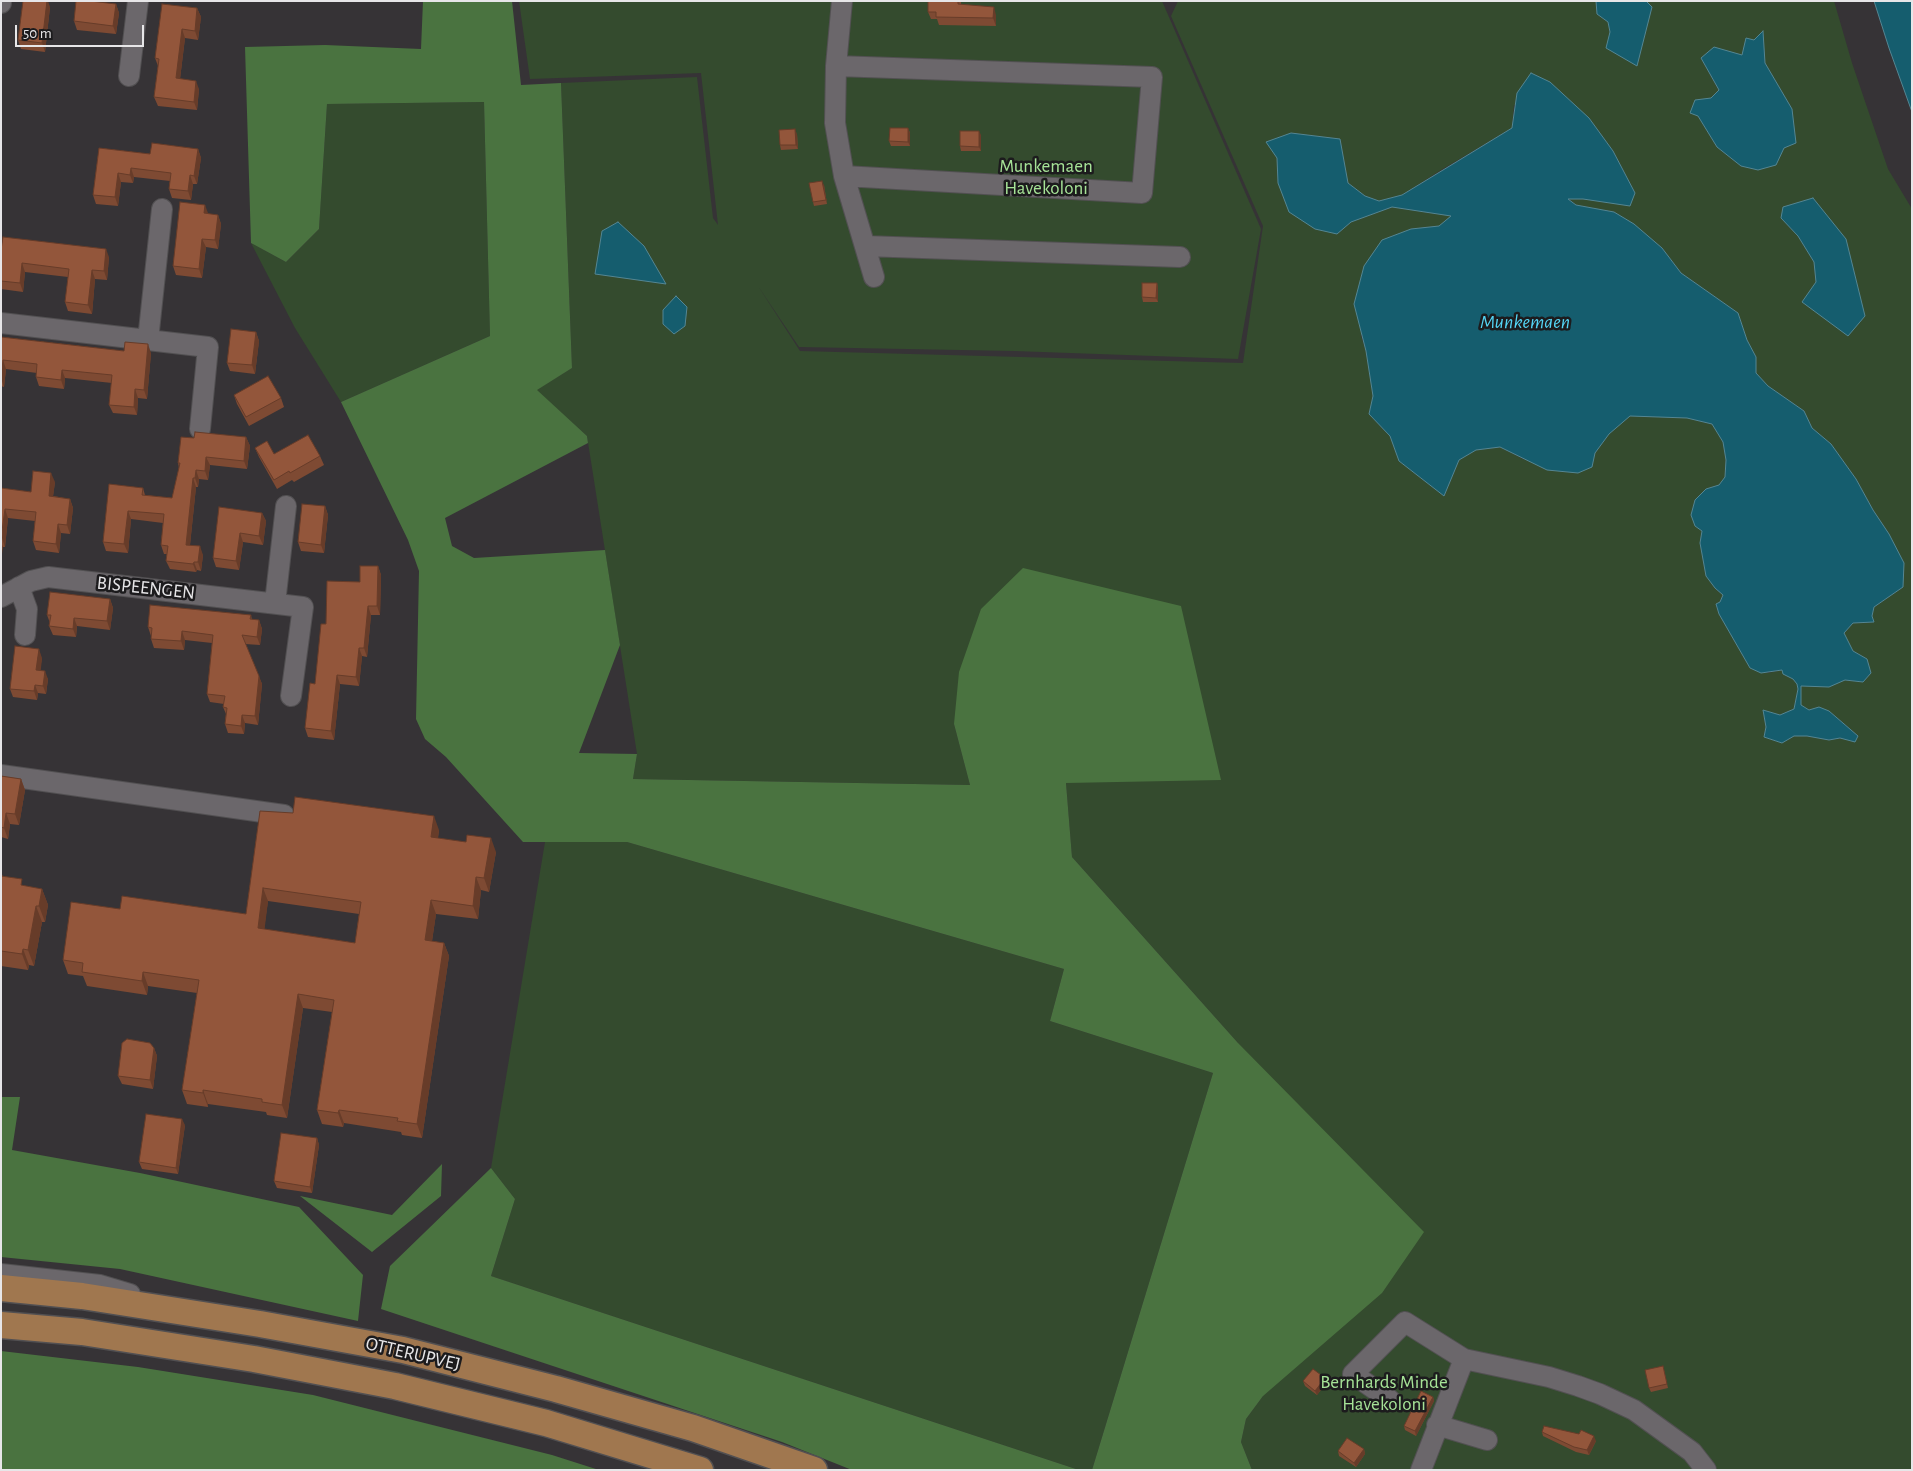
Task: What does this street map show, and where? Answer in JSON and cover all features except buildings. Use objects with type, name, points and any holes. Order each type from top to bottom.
[{"type":"main road","name":"OTTERUPVEJ","points":[[1,1288],[82,1296],[260,1324],[403,1350],[537,1384],[693,1428],[814,1470]]},
{"type":"main road","name":"OTTERUPVEJ","points":[[1,1325],[82,1332],[244,1357],[395,1386],[546,1424],[700,1470]]},
{"type":"street","points":[[129,76],[138,1]]},
{"type":"street","points":[[842,1],[836,66],[835,123],[844,176],[874,277]]},
{"type":"street","points":[[836,66],[1152,77],[1142,193],[844,176]]},
{"type":"street","points":[[148,340],[162,208]]},
{"type":"street","points":[[865,246],[1180,258]]},
{"type":"street","points":[[1,323],[208,347],[200,429]]},
{"type":"street","points":[[275,603],[286,506]]},
{"type":"street","name":"BISPEENGEN","points":[[1,597],[31,581],[48,577],[302,606],[291,696]]},
{"type":"street","points":[[19,587],[26,610],[25,635]]},
{"type":"street","points":[[1,775],[284,815]]},
{"type":"street","points":[[1,1274],[100,1285],[202,1315]]},
{"type":"street","points":[[1390,1400],[1352,1374],[1405,1322],[1440,1346],[1464,1359],[1549,1377],[1600,1394],[1634,1410],[1692,1452],[1706,1470]]},
{"type":"street","points":[[1420,1470],[1464,1359]]},
{"type":"street","points":[[1437,1425],[1487,1440]]},
{"type":"green space","points":[[423,1],[512,1],[521,85],[561,83],[572,368],[537,390],[587,436],[588,443],[445,518],[452,546],[474,558],[605,550],[620,645],[579,753],[637,754],[633,779],[970,785],[954,724],[959,672],[981,609],[1023,568],[1181,606],[1221,780],[1066,783],[1072,857],[1238,1043],[1424,1232],[1382,1293],[1263,1396],[1246,1419],[1241,1442],[1252,1470],[1092,1470],[1213,1073],[1050,1021],[1064,969],[627,842],[523,842],[446,757],[425,739],[416,719],[419,571],[408,540],[341,402],[490,336],[484,102],[327,104],[319,229],[286,262],[251,243],[245,47],[325,45],[421,49]]},
{"type":"green space","points":[[519,1],[1162,1],[1261,229],[1238,359],[1014,351],[799,347],[758,286],[800,351],[1243,363],[1263,226],[1171,16],[1178,1],[1596,1],[1597,14],[1608,22],[1610,32],[1652,7],[1646,1],[1834,1],[1852,63],[1888,169],[1912,209],[1912,1470],[1252,1470],[1241,1442],[1246,1419],[1263,1396],[1238,1043],[1072,857],[1066,783],[954,724],[970,785],[633,779],[637,754],[587,436],[536,390],[572,368],[561,83],[697,77],[713,218],[718,225],[701,73],[530,79]],"holes":[[[1763,32],[1765,63],[1792,109],[1758,170],[1741,166],[1717,147],[1698,116],[1711,98],[1719,91],[1701,58],[1742,55]],[[1514,105],[1589,118],[1613,151],[1635,193],[1583,199],[1568,198],[1576,205],[1614,212],[1662,248],[1681,273],[1738,313],[1747,340],[1756,357],[1756,373],[1768,386],[1804,411],[1812,428],[1831,444],[1856,479],[1889,534],[1903,587],[1874,607],[1872,616],[1874,622],[1853,623],[1844,633],[1853,651],[1867,659],[1871,673],[1863,682],[1845,680],[1801,686],[1801,705],[1809,710],[1829,711],[1858,736],[1829,740],[1794,736],[1782,743],[1764,737],[1766,727],[1763,710],[1780,715],[1794,709],[1798,690],[1797,684],[1782,670],[1768,673],[1750,668],[1719,614],[1716,605],[1720,602],[1723,595],[1706,576],[1700,543],[1702,531],[1691,515],[1695,500],[1706,489],[1719,485],[1725,478],[1726,460],[1723,442],[1712,424],[1687,418],[1630,415],[1609,434],[1595,453],[1592,467],[1523,459],[1500,447],[1476,450],[1459,460],[1444,496],[1399,461],[1390,436],[1369,414],[1373,396],[1366,351],[1361,336],[1411,229],[1439,226],[1452,216],[1392,207],[1351,222],[1337,234],[1278,183],[1277,158],[1291,133],[1340,139],[1348,183],[1365,196],[1379,201],[1402,195],[1512,128]],[[1813,198],[1824,214],[1848,336],[1816,282],[1814,262],[1798,236],[1781,218]]]},
{"type":"green space","points":[[484,102],[490,336],[341,402],[295,328],[251,243],[286,262],[319,229],[327,104]]},
{"type":"green space","points":[[545,842],[627,842],[1064,969],[1050,1021],[1213,1073],[1092,1470],[1079,1470],[491,1276],[515,1199],[491,1168]]},
{"type":"green space","points":[[1,1097],[20,1097],[12,1150],[140,1173],[299,1207],[363,1275],[358,1321],[120,1269],[1,1257]]},
{"type":"green space","points":[[442,1164],[441,1196],[372,1252],[300,1196],[392,1215]]},
{"type":"green space","points":[[491,1168],[515,1199],[491,1276],[1079,1470],[852,1470],[782,1442],[381,1309],[390,1266]]},
{"type":"green space","points":[[1,1351],[138,1367],[313,1395],[552,1455],[599,1470],[1,1470]]},
{"type":"water","points":[[1596,1],[1646,1],[1652,7],[1637,66],[1606,48],[1610,32],[1608,22],[1597,14]]},
{"type":"water","points":[[1874,1],[1912,1],[1912,112],[1889,48]]},
{"type":"water","points":[[1763,31],[1765,63],[1792,109],[1796,143],[1784,148],[1776,165],[1758,170],[1741,166],[1717,147],[1698,116],[1690,113],[1695,100],[1711,98],[1719,90],[1701,58],[1714,47],[1742,55],[1746,38],[1754,40]]},
{"type":"water","name":"Munkemaen","points":[[1531,73],[1550,82],[1589,118],[1613,151],[1635,193],[1630,206],[1583,199],[1568,199],[1576,205],[1614,212],[1634,224],[1662,248],[1681,273],[1738,313],[1747,340],[1756,357],[1756,373],[1768,386],[1804,411],[1812,428],[1831,444],[1856,479],[1904,563],[1903,587],[1874,607],[1872,616],[1874,622],[1853,623],[1844,633],[1853,651],[1867,659],[1871,673],[1863,682],[1845,680],[1829,687],[1801,686],[1801,705],[1809,710],[1819,707],[1829,711],[1858,736],[1855,742],[1840,738],[1829,740],[1794,736],[1782,743],[1764,737],[1766,727],[1763,710],[1780,715],[1794,709],[1798,689],[1793,679],[1783,674],[1782,670],[1761,673],[1750,668],[1719,614],[1716,604],[1720,602],[1723,595],[1706,576],[1700,543],[1702,531],[1695,526],[1691,515],[1695,500],[1706,489],[1719,485],[1725,477],[1726,460],[1723,442],[1712,424],[1687,418],[1630,416],[1609,434],[1595,453],[1592,467],[1578,473],[1547,470],[1500,447],[1476,450],[1459,460],[1444,496],[1399,461],[1390,436],[1369,414],[1373,396],[1366,351],[1354,304],[1364,266],[1382,240],[1411,229],[1439,226],[1451,216],[1392,207],[1351,222],[1337,234],[1315,229],[1289,212],[1278,183],[1277,158],[1266,142],[1291,133],[1340,139],[1348,183],[1365,196],[1379,201],[1402,195],[1512,128],[1517,93]]},
{"type":"water","points":[[1813,198],[1846,239],[1865,316],[1848,336],[1802,302],[1816,282],[1814,262],[1798,236],[1781,218],[1783,207]]},
{"type":"water","points":[[618,222],[644,246],[666,284],[595,274],[602,231]]},
{"type":"water","points":[[676,296],[687,307],[685,326],[674,334],[663,324],[663,310]]},
{"type":"park label","name":"Munkemaen Havekoloni","points":[[1046,177]]},
{"type":"park label","name":"Bernhards Minde Havekoloni","points":[[1384,1393]]}]
